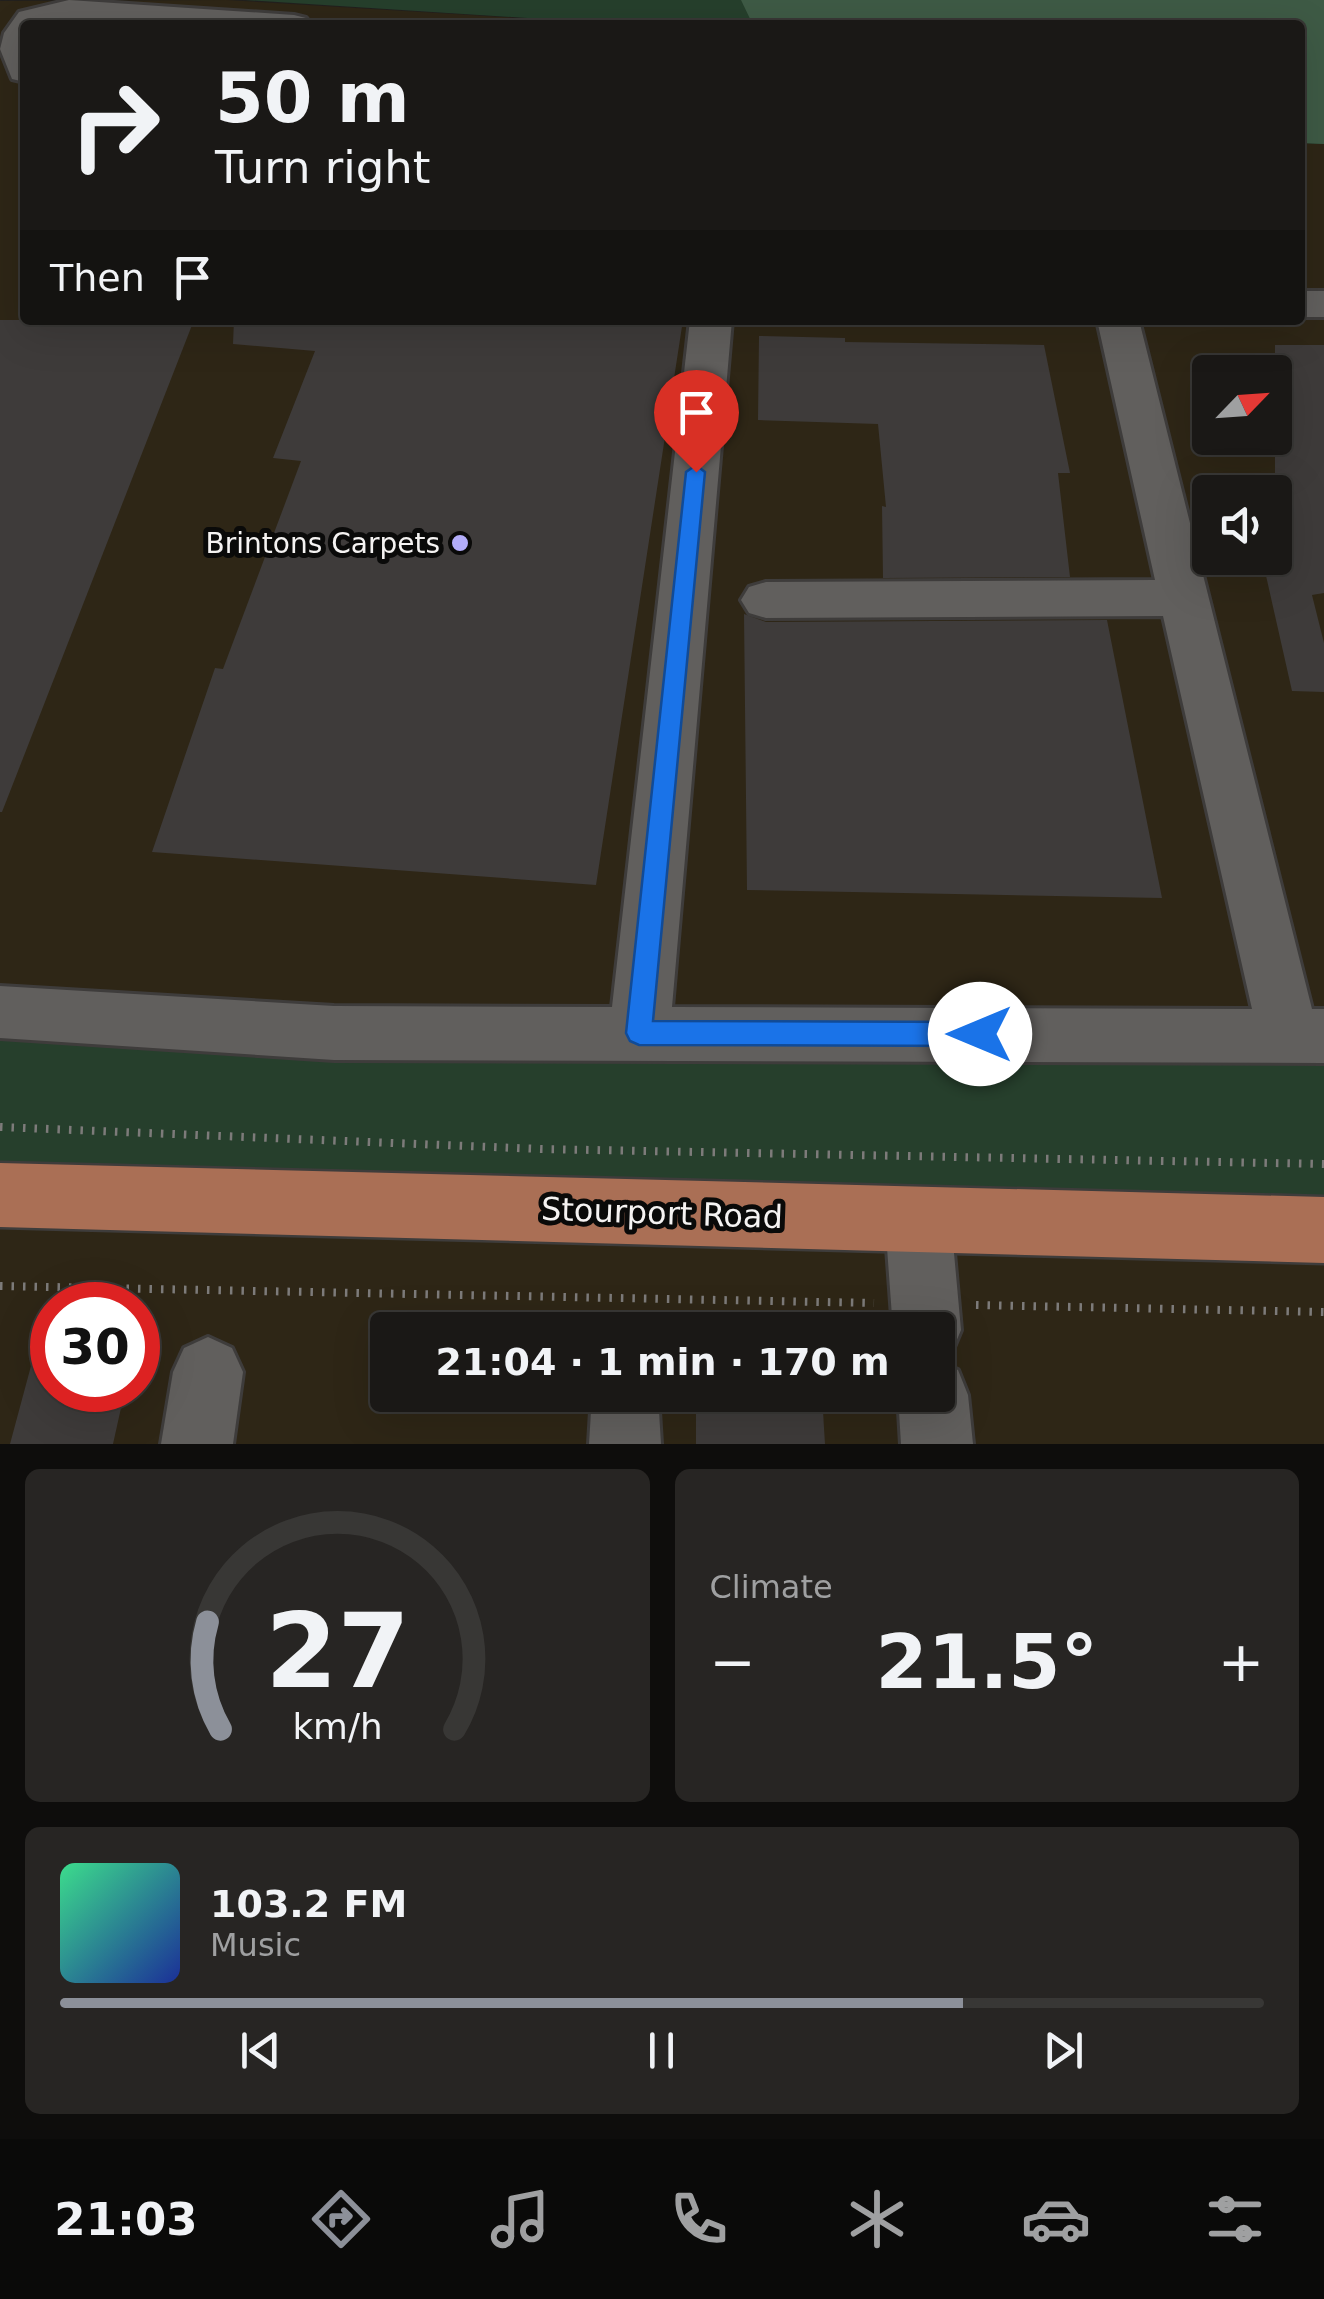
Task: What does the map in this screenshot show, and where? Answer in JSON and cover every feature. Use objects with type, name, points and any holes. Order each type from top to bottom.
[{"type":"main road","name":"Stourport Road","points":[[0,1196],[1324,1230]]},
{"type":"street","points":[[30,20],[70,10],[219,20]]},
{"type":"street","points":[[639,1033],[710,325]]},
{"type":"street","points":[[0,1012],[334,1033],[1306,1036],[1184,598],[1119,325]]},
{"type":"street","points":[[766,600],[1184,598]]},
{"type":"street","points":[[918,1220],[926,1312]]},
{"type":"street","points":[[197,1444],[208,1372]]},
{"type":"street","points":[[934,1412],[937,1444]]},
{"type":"path","points":[[0,1127],[540,1149],[1324,1164]]},
{"type":"path","points":[[0,1286],[777,1312]]},
{"type":"path","points":[[955,1317],[1324,1312]]},
{"type":"shaded area","points":[[226,0],[550,20],[20,20],[20,325],[1305,325],[1305,143],[1324,144],[1324,1036],[0,1011],[0,1]]},
{"type":"shaded area","points":[[0,1195],[1324,1230],[1324,1444],[0,1444]]},
{"type":"green space","points":[[245,0],[1324,0],[1324,144],[1305,143],[1305,20],[557,20]]},
{"type":"green space","points":[[741,0],[1324,0],[1324,144],[1305,143],[1305,20],[751,20]]},
{"type":"green space","points":[[0,1012],[1324,1036],[1324,1230],[0,1195]]},
{"type":"building","points":[[0,320],[20,320],[20,325],[192,325],[2,812]]},
{"type":"building","name":"Brintons Carpets","points":[[234,325],[682,325],[596,885],[152,852],[215,668],[223,669],[301,461],[273,458],[315,351],[233,344]]},
{"type":"building","points":[[759,336],[845,338],[845,342],[1044,345],[1070,473],[1058,473],[1070,577],[883,578],[882,506],[886,507],[878,424],[758,420]]},
{"type":"building","points":[[1275,345],[1324,345],[1324,593],[1312,595],[1324,643],[1324,692],[1292,691],[1266,575],[1292,575],[1292,475],[1275,475],[1275,455],[1292,455],[1292,355],[1275,355]]},
{"type":"building","points":[[744,614],[766,622],[1107,620],[1162,898],[747,890]]},
{"type":"building","points":[[30,1370],[30,1412],[120,1412],[113,1444],[10,1444]]},
{"type":"building","points":[[696,1412],[823,1412],[825,1444],[696,1444]]},
{"type":"place","name":"Brintons Carpets","points":[[460,543]]},
{"type":"route","points":[[696,472],[639,1033],[980,1034]]}]
